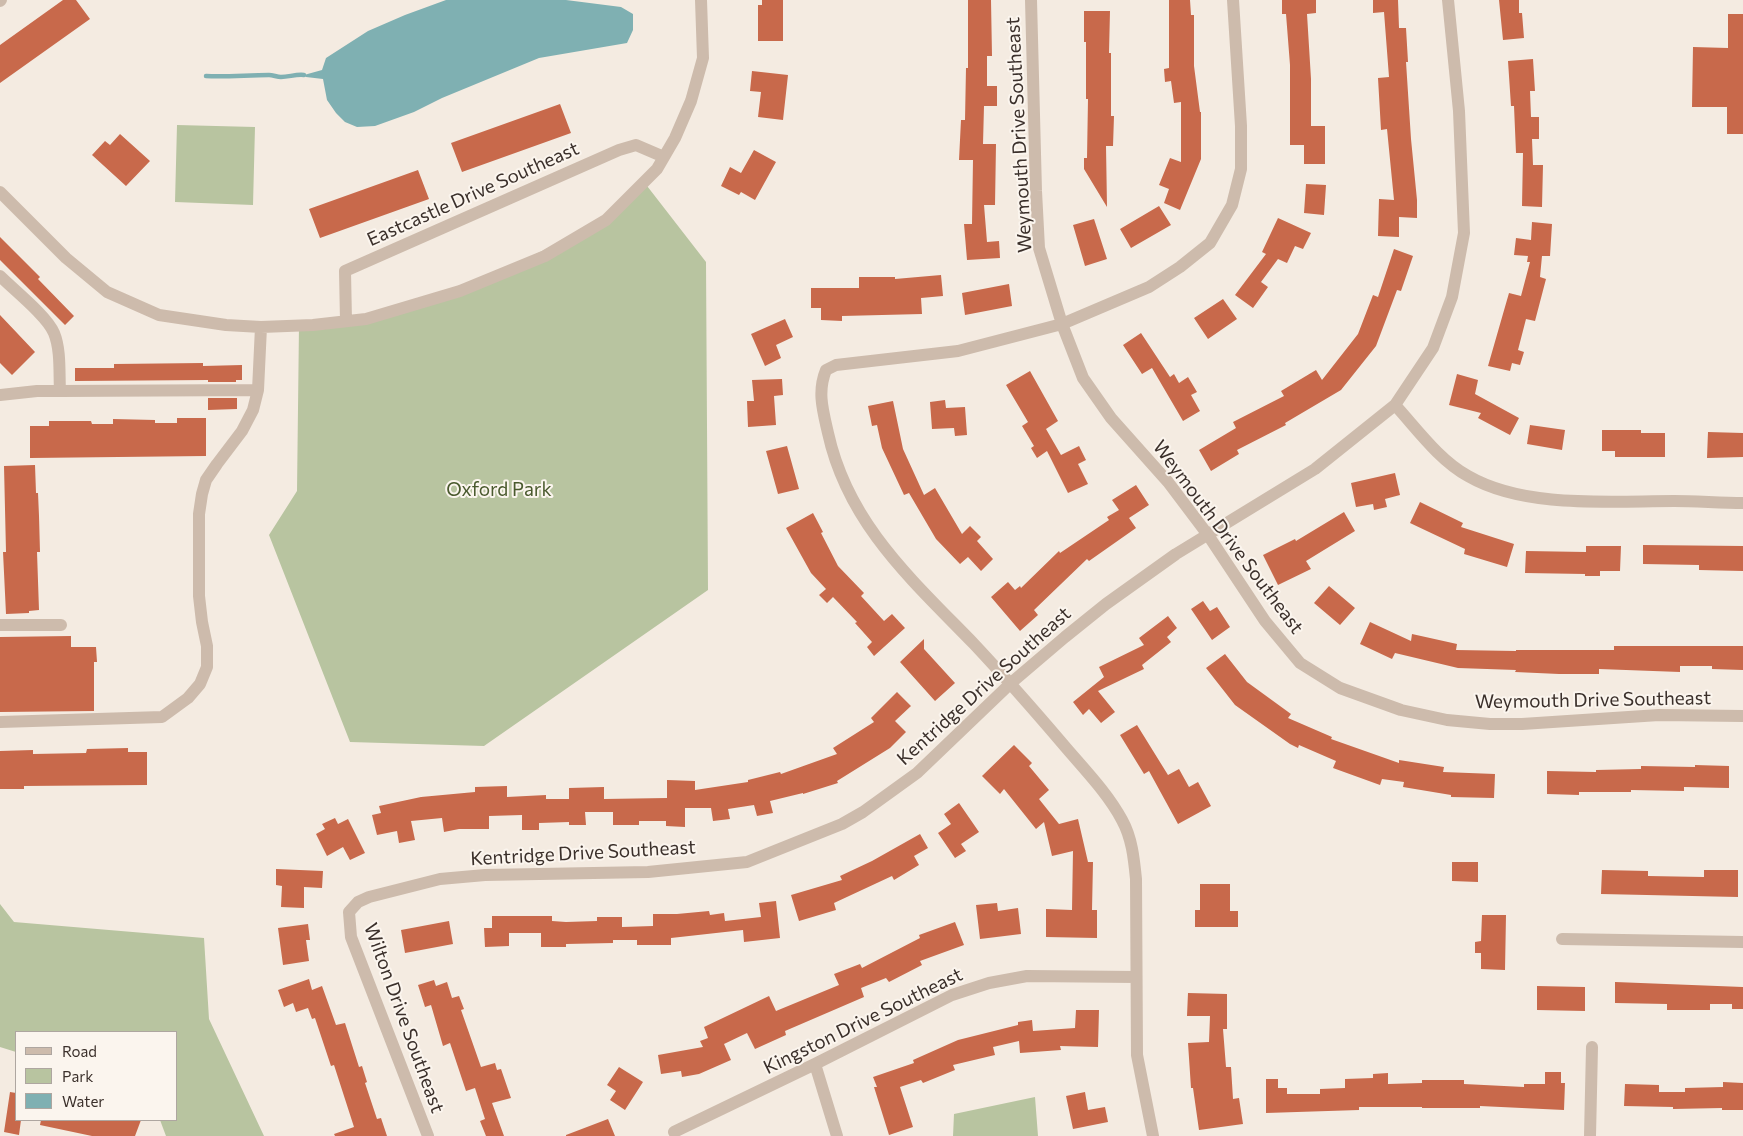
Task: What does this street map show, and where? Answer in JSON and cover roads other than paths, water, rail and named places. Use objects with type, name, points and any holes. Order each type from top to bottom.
[{"type":"street","points":[[0,192],[66,258],[107,292],[160,315],[226,325],[261,327],[313,325],[366,319],[460,292],[545,256],[606,220],[657,169],[675,138],[691,101],[703,58],[701,0]]},
{"type":"street","name":"Weymouth Drive Southeast","points":[[1031,0],[1039,248],[1062,324],[1083,378],[1111,418],[1168,482],[1208,535],[1265,621],[1300,663],[1340,688],[1401,710],[1447,720],[1490,724],[1522,724],[1659,716],[1743,716]]},
{"type":"street","points":[[1153,1136],[1138,1055],[1136,879],[1133,852],[1123,822],[1108,797],[1011,683],[878,542],[855,506],[841,476],[820,402],[821,382],[826,370],[836,364],[958,351],[1062,324],[1149,287],[1180,267],[1210,243],[1232,205],[1241,170],[1241,126],[1233,0]]},
{"type":"street","name":"Kentridge Drive Southeast","points":[[349,912],[358,902],[369,897],[394,889],[440,879],[486,875],[648,872],[747,862],[842,824],[864,812],[917,773],[1011,683],[1106,604],[1176,554],[1314,469],[1395,405],[1432,348],[1452,297],[1464,234],[1459,111],[1448,0]]},
{"type":"street","name":"Eastcastle Drive Southeast","points":[[346,321],[345,271],[619,150],[636,145],[664,158]]},
{"type":"street","points":[[0,276],[44,319],[54,332],[60,391]]},
{"type":"street","points":[[0,722],[162,717],[188,698],[200,684],[207,668],[208,646],[202,622],[199,596],[199,514],[202,494],[206,480],[242,431],[253,410],[258,390],[261,327]]},
{"type":"street","points":[[0,395],[37,391],[258,390]]},
{"type":"street","points":[[1395,405],[1445,459],[1469,476],[1518,495],[1543,499],[1605,502],[1678,501],[1743,503]]},
{"type":"street","points":[[0,625],[61,625]]},
{"type":"street","name":"Wilton Drive Southeast","points":[[349,912],[351,937],[428,1136]]},
{"type":"street","points":[[1562,939],[1743,942]]},
{"type":"street","name":"Kingston Drive Southeast","points":[[674,1132],[952,995],[989,983],[1028,976],[1136,977]]},
{"type":"street","points":[[1590,1136],[1592,1047]]},
{"type":"street","points":[[814,1064],[837,1136]]},
{"type":"water","points":[[446,0],[566,0],[621,7],[633,14],[633,30],[627,43],[539,58],[442,98],[414,112],[375,126],[357,127],[345,122],[327,100],[323,79],[306,77],[304,75],[322,70],[326,58],[368,31]]},
{"type":"waterway","points":[[206,76],[269,75],[281,77],[304,75]]},
{"type":"park label","name":"Oxford Park","points":[[499,490]]}]
